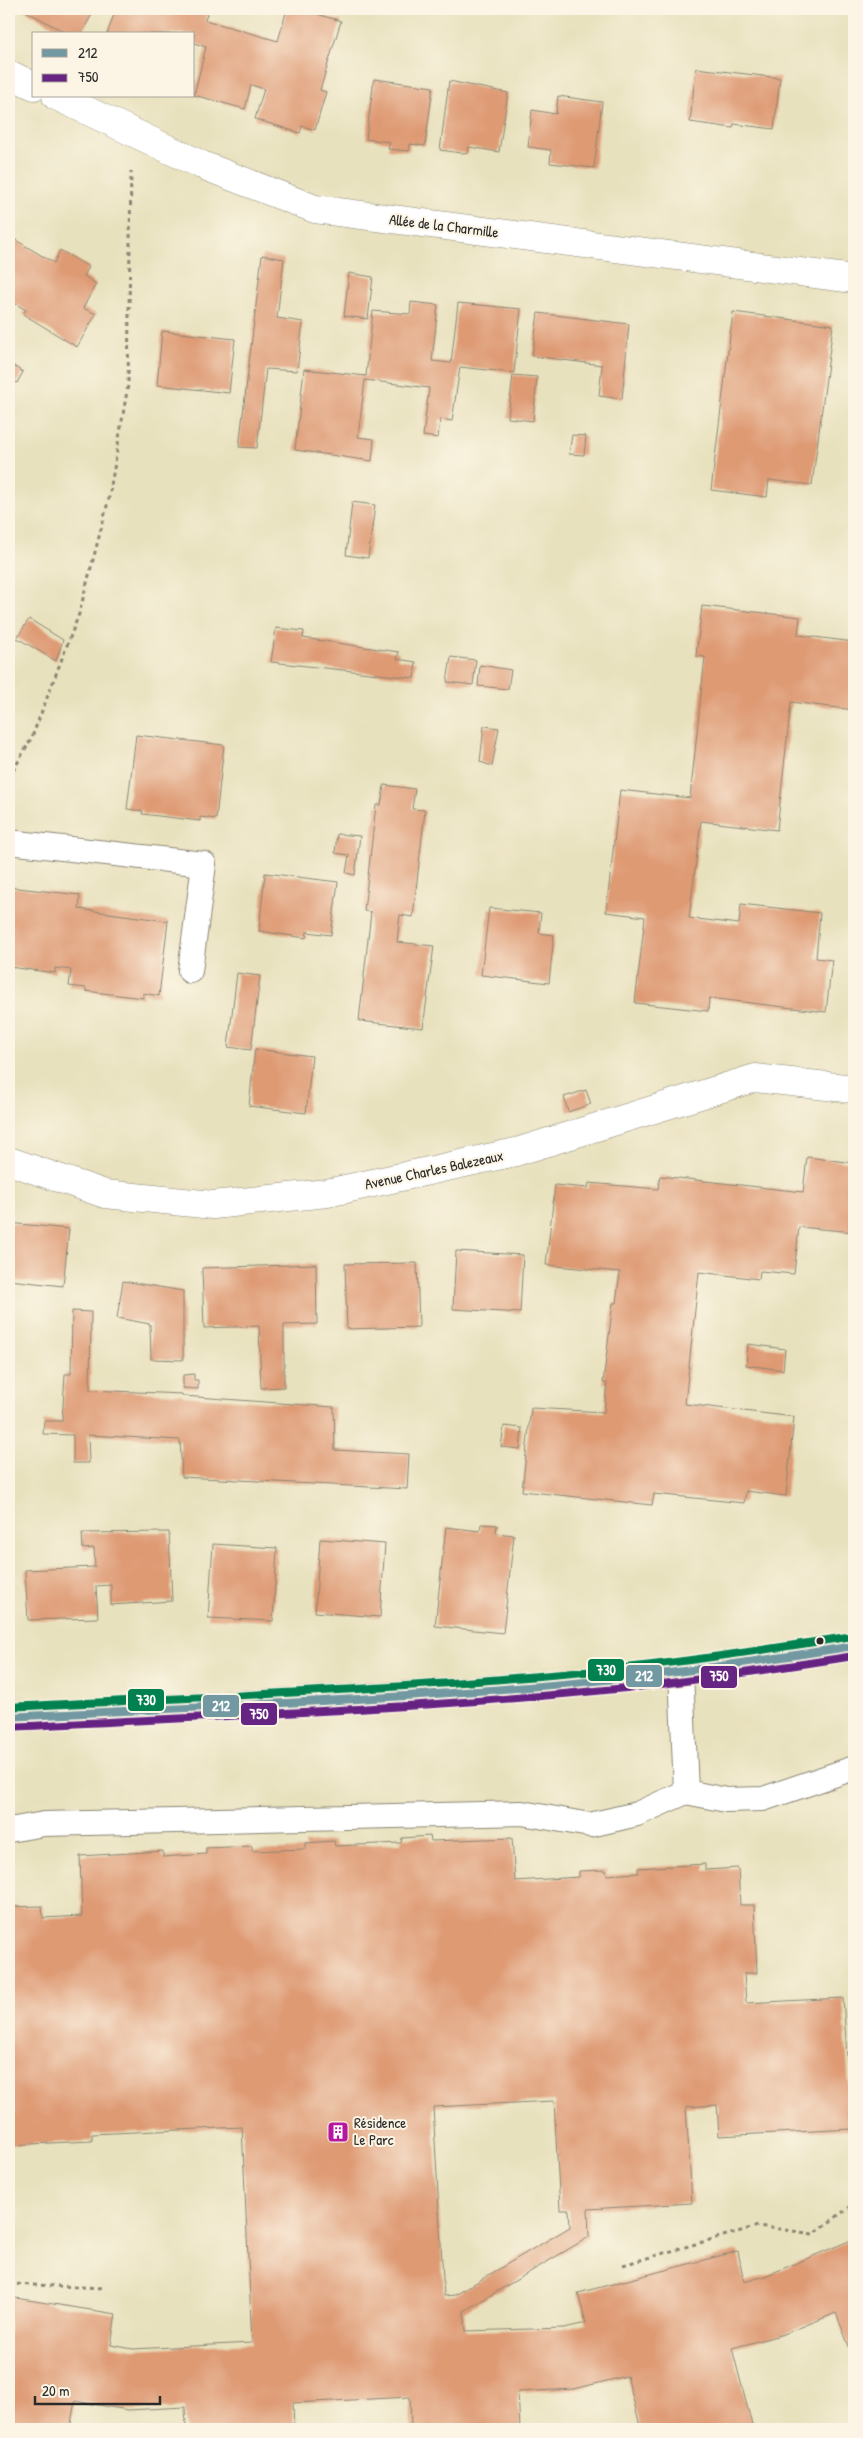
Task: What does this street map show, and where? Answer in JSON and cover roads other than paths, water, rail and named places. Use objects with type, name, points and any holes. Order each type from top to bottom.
[{"type":"street","points":[[9,74],[32,85]]},
{"type":"street","name":"Allée de la Charmille","points":[[60,98],[202,166],[315,209],[854,279]]},
{"type":"street","name":"Avenue Charles Balezeaux","points":[[9,1161],[105,1194],[212,1205],[327,1192],[516,1152],[755,1078],[854,1089]]},
{"type":"street","points":[[9,1717],[392,1696],[593,1681],[681,1671],[854,1646]]},
{"type":"lane","points":[[9,842],[204,864],[190,972]]},
{"type":"lane","points":[[681,1671],[686,1792]]},
{"type":"lane","points":[[9,1830],[44,1824],[522,1813],[590,1825],[637,1814],[686,1792],[726,1800],[764,1799],[854,1768]]},
{"type":"place","name":"Résidence Le Parc","points":[[338,2132]]}]
